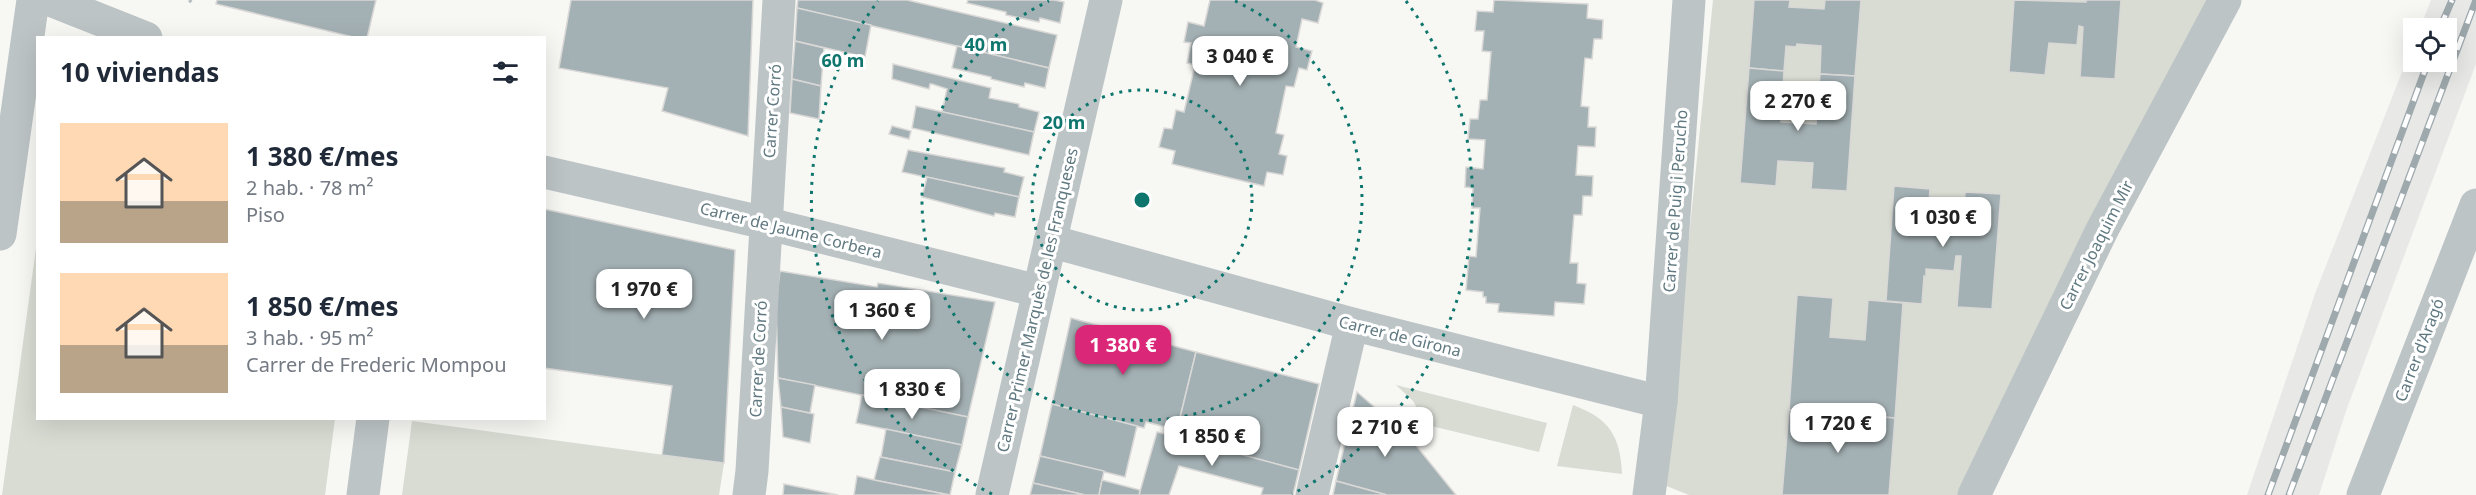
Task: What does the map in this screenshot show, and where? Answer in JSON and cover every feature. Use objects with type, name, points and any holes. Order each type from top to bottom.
[{"type":"street","points":[[0,234],[33,0]]},
{"type":"street","points":[[50,0],[141,36]]},
{"type":"street","name":"Carrer Corró","points":[[765,222],[779,0]]},
{"type":"street","name":"Carrer Primer Marquès de les Franqueses","points":[[992,495],[1106,0]]},
{"type":"street","name":"Carrer de Puig i Perucho","points":[[1661,402],[1689,0]]},
{"type":"street","name":"Carrer Joaquim Mir","points":[[1974,495],[2102,230],[2225,0]]},
{"type":"street","name":"Carrer de Jaume Corbera","points":[[546,172],[765,222],[1038,291]]},
{"type":"street","name":"Carrer d'Aragó","points":[[2363,495],[2476,205]]},
{"type":"street","name":"Carrer de Corró","points":[[749,495],[765,222]]},
{"type":"street","name":"Carrer de Girona","points":[[1050,242],[1352,324],[1661,402]]},
{"type":"street","points":[[1312,495],[1352,324]]},
{"type":"street","points":[[1649,495],[1661,402]]},
{"type":"street","points":[[363,495],[373,420]]},
{"type":"shaded area","points":[[1713,0],[2215,0],[1961,495],[1689,495],[1664,485]]},
{"type":"shaded area","points":[[2431,0],[2476,0],[2476,64],[2346,411],[2319,495],[2247,495],[2316,291],[2403,69],[2403,72],[2457,72],[2457,18],[2424,18]]},
{"type":"shaded area","points":[[36,248],[36,420],[335,420],[325,495],[2,495]]},
{"type":"shaded area","points":[[1396,385],[1547,423],[1539,452],[1427,425],[1413,401]]},
{"type":"shaded area","points":[[1573,405],[1596,416],[1611,430],[1619,449],[1622,474],[1557,466]]},
{"type":"shaded area","points":[[412,421],[724,463],[719,495],[402,495]]},
{"type":"building","points":[[217,0],[376,0],[367,36],[349,36],[216,4]]},
{"type":"building","points":[[571,0],[753,0],[748,136],[662,111],[668,88],[559,68]]},
{"type":"building","points":[[798,0],[907,0],[1057,35],[1049,68],[797,8]]},
{"type":"building","points":[[968,0],[1064,2],[1060,23],[1040,18],[1039,22],[1006,15],[1006,12],[967,3]]},
{"type":"building","points":[[1210,0],[1315,0],[1323,3],[1318,23],[1302,19],[1296,47],[1312,51],[1307,70],[1299,68],[1294,87],[1286,86],[1276,133],[1284,135],[1279,154],[1287,156],[1283,175],[1267,172],[1264,186],[1172,164],[1175,151],[1159,147],[1164,128],[1172,129],[1176,110],[1184,112],[1195,65],[1187,63],[1191,43],[1184,42],[1188,22],[1204,26]]},
{"type":"building","points":[[1494,0],[1588,4],[1587,18],[1603,20],[1602,39],[1594,39],[1592,59],[1585,58],[1581,106],[1589,107],[1588,127],[1596,127],[1595,147],[1578,146],[1576,175],[1593,176],[1592,196],[1583,196],[1582,215],[1574,215],[1570,263],[1578,263],[1577,283],[1586,284],[1584,304],[1555,302],[1554,316],[1498,312],[1499,304],[1486,303],[1483,292],[1466,290],[1469,256],[1476,257],[1480,208],[1472,208],[1473,188],[1465,187],[1466,167],[1483,169],[1485,140],[1468,139],[1470,119],[1478,119],[1480,100],[1487,100],[1491,52],[1482,51],[1484,31],[1475,31],[1477,11],[1493,12]]},
{"type":"building","points":[[1754,0],[1790,0],[1789,7],[1824,9],[1825,0],[1861,0],[1855,76],[1820,74],[1821,46],[1797,44],[1796,47],[1786,46],[1784,71],[1749,68]]},
{"type":"building","points":[[2014,0],[2086,2],[2086,0],[2121,0],[2115,79],[2080,77],[2083,27],[2079,26],[2077,45],[2049,43],[2045,75],[2009,72]]},
{"type":"building","points":[[797,8],[871,25],[865,57],[795,41]]},
{"type":"building","points":[[795,41],[824,48],[821,86],[792,79]]},
{"type":"building","points":[[957,46],[1049,68],[1045,88],[1025,83],[1024,87],[952,68]]},
{"type":"building","points":[[893,64],[991,88],[989,98],[1019,104],[1019,107],[1039,112],[1034,132],[942,112],[947,89],[930,84],[929,89],[892,79]]},
{"type":"building","points":[[1749,68],[1784,71],[1781,122],[1816,124],[1820,74],[1855,76],[1847,191],[1811,189],[1813,163],[1778,161],[1776,186],[1740,183]]},
{"type":"building","points":[[792,79],[821,86],[819,119],[790,113]]},
{"type":"building","points":[[916,106],[1034,132],[1029,155],[912,128]]},
{"type":"building","points":[[892,126],[911,131],[909,139],[889,134]]},
{"type":"building","points":[[908,150],[1005,168],[1004,172],[1024,177],[1019,197],[902,172]]},
{"type":"building","points":[[927,177],[1019,197],[1015,217],[995,213],[994,216],[922,197]]},
{"type":"building","points":[[1894,186],[1930,189],[1927,229],[1963,231],[1965,192],[2001,194],[1992,309],[1957,307],[1961,256],[1956,256],[1954,271],[1926,269],[1922,304],[1886,301]]},
{"type":"building","points":[[546,209],[735,250],[724,463],[662,455],[672,386],[546,368]]},
{"type":"building","points":[[780,271],[877,287],[878,283],[995,302],[968,417],[778,378],[776,302]]},
{"type":"building","points":[[1797,295],[1833,298],[1830,337],[1865,340],[1868,300],[1903,303],[1895,418],[1789,410]]},
{"type":"building","points":[[1071,318],[1196,352],[1177,430],[1146,422],[1144,428],[1052,404]]},
{"type":"building","points":[[1196,352],[1319,384],[1299,470],[1221,449],[1223,443],[1177,430]]},
{"type":"building","points":[[778,378],[815,385],[810,413],[781,407]]},
{"type":"building","points":[[1357,392],[1410,438],[1456,495],[1387,495],[1336,481]]},
{"type":"building","points":[[862,395],[968,417],[962,445],[856,423]]},
{"type":"building","points":[[1052,404],[1137,426],[1125,477],[1040,456]]},
{"type":"building","points":[[781,407],[814,414],[810,443],[783,437]]},
{"type":"building","points":[[1789,410],[1895,418],[1889,495],[1782,495]]},
{"type":"building","points":[[886,429],[962,445],[955,472],[881,457]]},
{"type":"building","points":[[1157,432],[1299,470],[1293,495],[1261,495],[1263,488],[1179,466],[1169,495],[1139,495]]},
{"type":"building","points":[[1040,456],[1104,471],[1099,495],[1085,495],[1033,483]]},
{"type":"building","points":[[880,457],[955,472],[950,495],[874,480]]},
{"type":"building","points":[[857,476],[874,480],[949,495],[854,495]]},
{"type":"building","points":[[1102,480],[1140,490],[1139,495],[1099,495]]},
{"type":"building","points":[[1336,481],[1387,495],[1333,495]]},
{"type":"building","points":[[1033,483],[1085,495],[1030,495]]},
{"type":"building","points":[[784,484],[838,495],[783,495]]},
{"type":"railway","points":[[2444,18],[2452,0]]},
{"type":"railway","points":[[2289,495],[2476,0]]},
{"type":"railway","points":[[2268,495],[2424,72]]}]
